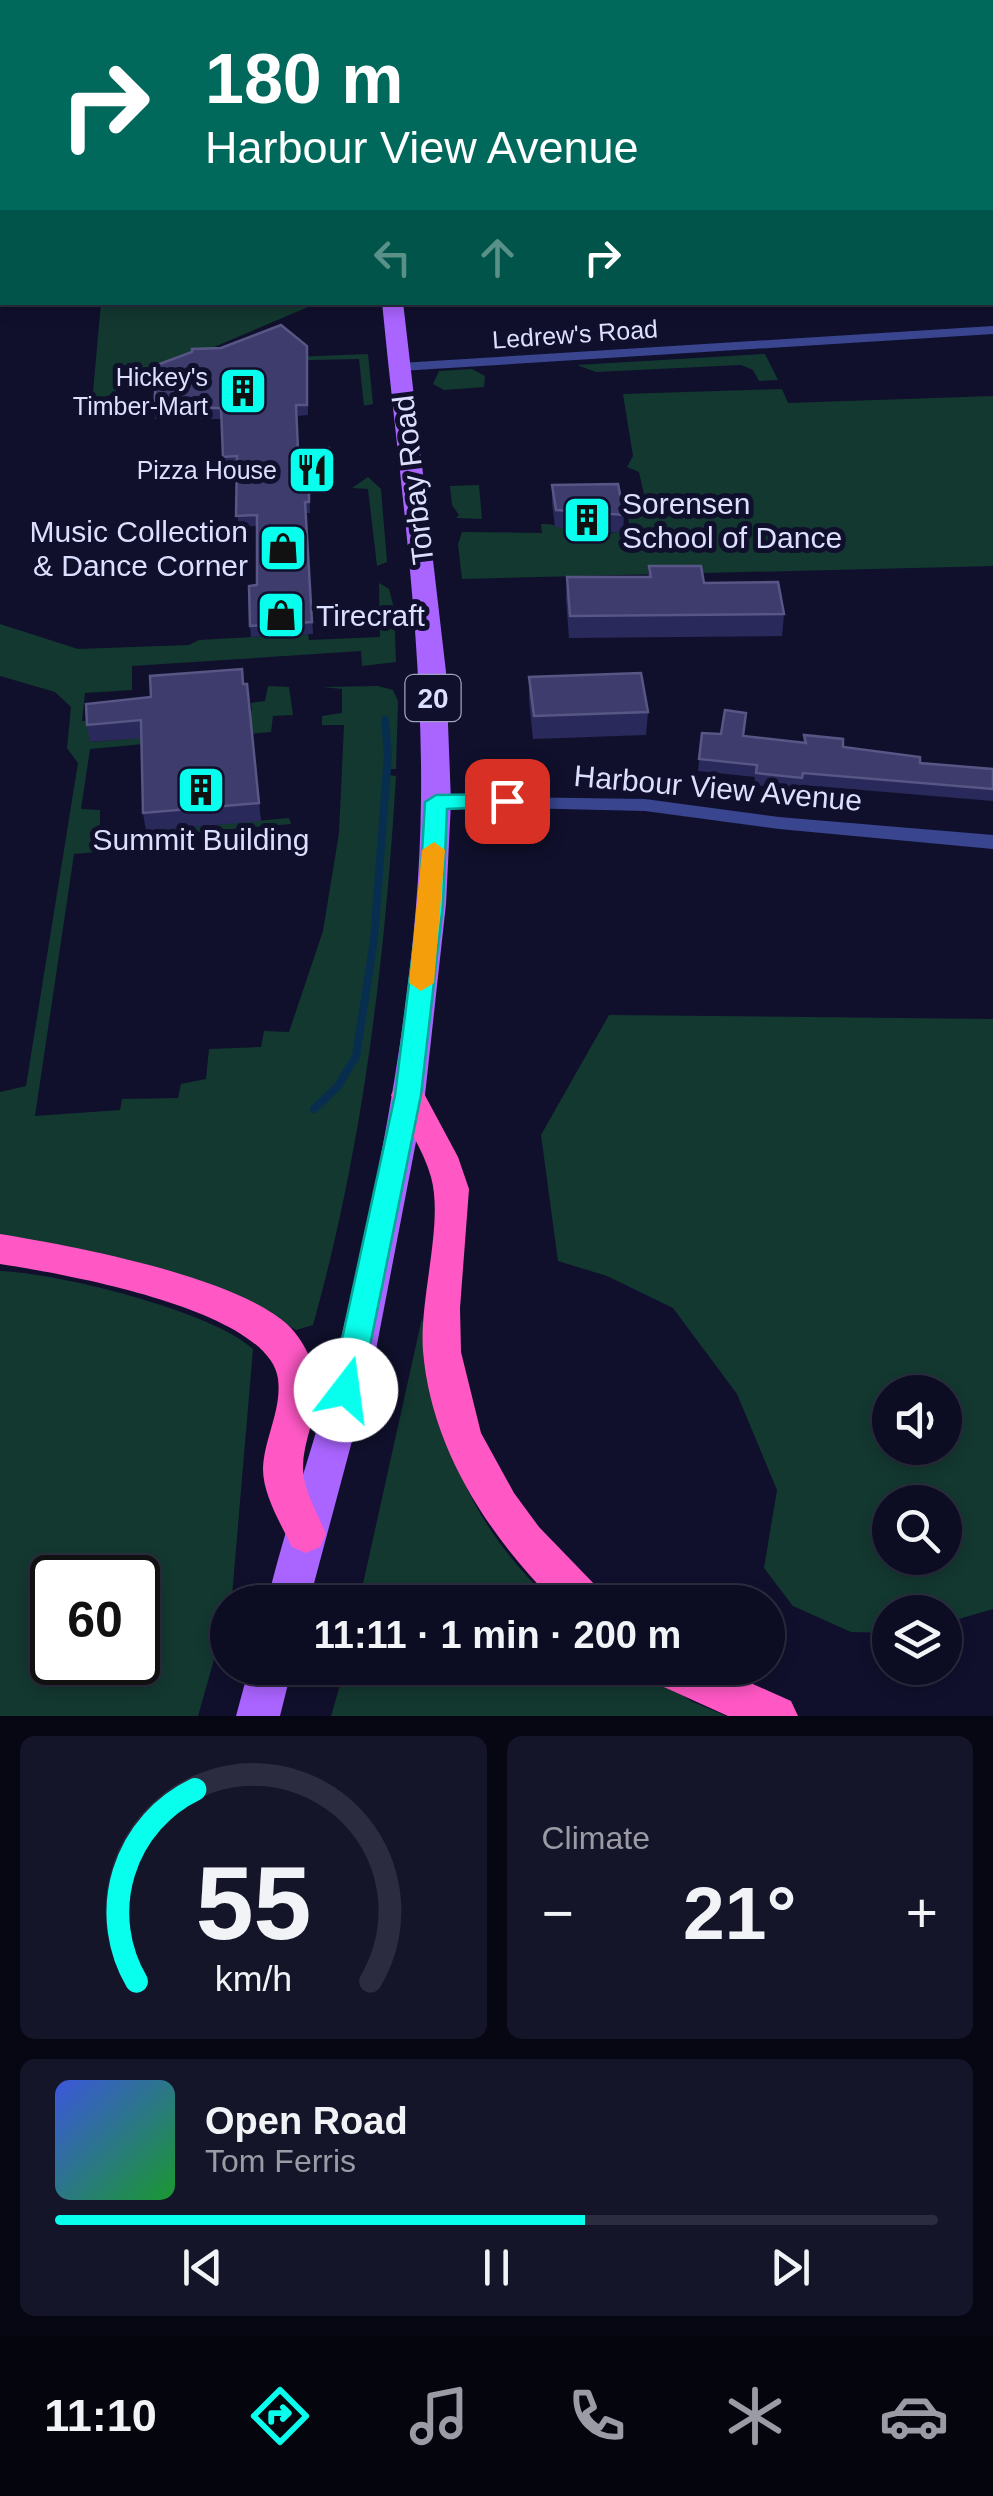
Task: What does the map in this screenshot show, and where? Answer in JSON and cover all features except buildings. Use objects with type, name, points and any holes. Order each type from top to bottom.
[{"type":"highway","points":[[408,1095],[451,1181],[440,1311],[444,1367],[453,1407],[484,1485],[503,1515],[565,1585]]},
{"type":"highway","points":[[0,1249],[43,1255],[173,1290],[223,1307],[273,1335],[291,1360],[297,1379],[297,1412],[282,1471],[306,1534]]},
{"type":"highway","points":[[708,1685],[776,1716]]},
{"type":"main road","name":"Torbay Road","points":[[292,1585],[356,1354],[408,1095],[431,904],[436,802],[430,640],[392,305]]},
{"type":"main road","points":[[258,1716],[266,1685]]},
{"type":"street","name":"Ledrew's Road","points":[[400,367],[993,330]]},
{"type":"street","name":"Harbour View Avenue","points":[[436,802],[645,805],[778,823],[993,842]]},
{"type":"green space","points":[[101,305],[313,305],[207,350],[268,358],[368,354],[373,404],[364,406],[359,359],[180,363],[92,403]]},
{"type":"green space","points":[[765,354],[778,380],[759,381],[753,370],[741,365],[596,372],[577,365]]},
{"type":"green space","points":[[472,369],[485,376],[484,387],[444,390],[433,384],[439,371]]},
{"type":"green space","points":[[782,389],[788,403],[993,396],[993,566],[462,579],[458,544],[462,532],[542,533],[541,524],[548,524],[594,527],[596,533],[630,532],[628,517],[620,517],[617,501],[645,499],[639,472],[627,467],[633,456],[623,394]]},
{"type":"green space","points":[[368,477],[381,489],[387,562],[377,566],[368,489],[352,488]]},
{"type":"green space","points":[[479,485],[482,519],[456,518],[459,515],[452,505],[450,486]]},
{"type":"green space","points":[[379,583],[389,589],[394,608],[396,662],[362,666],[361,651],[132,666],[132,690],[85,693],[82,721],[89,721],[90,742],[127,739],[252,710],[251,703],[265,701],[268,686],[289,687],[293,715],[273,716],[271,732],[90,749],[81,809],[100,810],[100,835],[289,818],[291,824],[100,840],[97,852],[74,854],[35,1116],[120,1110],[122,1099],[178,1098],[181,1084],[206,1079],[209,1049],[261,1047],[264,1031],[289,1032],[323,931],[339,833],[344,725],[322,725],[322,716],[342,713],[342,689],[322,687],[378,686],[393,690],[398,701],[396,769],[390,769],[389,775],[396,776],[378,984],[346,1190],[313,1325],[296,1330],[257,1307],[0,1237],[0,1092],[26,1086],[78,763],[67,748],[71,707],[55,692],[0,676],[0,624],[78,649],[189,645],[199,640],[308,634],[309,640],[380,637]]},
{"type":"green space","points":[[609,1015],[993,1019],[993,1609],[962,1618],[962,1595],[872,1595],[872,1633],[851,1632],[793,1606],[785,1596],[785,1585],[777,1585],[764,1568],[777,1490],[737,1394],[673,1308],[607,1276],[558,1261],[541,1135]]},
{"type":"green space","points":[[0,1271],[133,1296],[204,1321],[253,1349],[233,1585],[210,1585],[210,1674],[198,1716],[0,1716]]},
{"type":"green space","points":[[422,1318],[447,1438],[460,1473],[496,1538],[536,1585],[363,1585]]},
{"type":"green space","points":[[340,1685],[666,1685],[726,1716],[331,1716]]},
{"type":"waterway","points":[[314,1109],[338,1086],[356,1056],[374,940],[388,755],[385,720]]},
{"type":"slow traffic","points":[[421,983],[434,850]]},
{"type":"place","name":"Hickey's Timber-Mart","points":[[243,391]]},
{"type":"place","name":"Pizza House","points":[[312,470]]},
{"type":"place","name":"Sorensen School of Dance","points":[[587,520]]},
{"type":"place","name":"Music Collection & Dance Corner","points":[[283,548]]},
{"type":"place","name":"Tirecraft","points":[[281,615]]},
{"type":"place","name":"Summit Building","points":[[201,790]]},
{"type":"route","points":[[346,1390],[408,1095],[431,904],[436,802],[507,801]]}]
